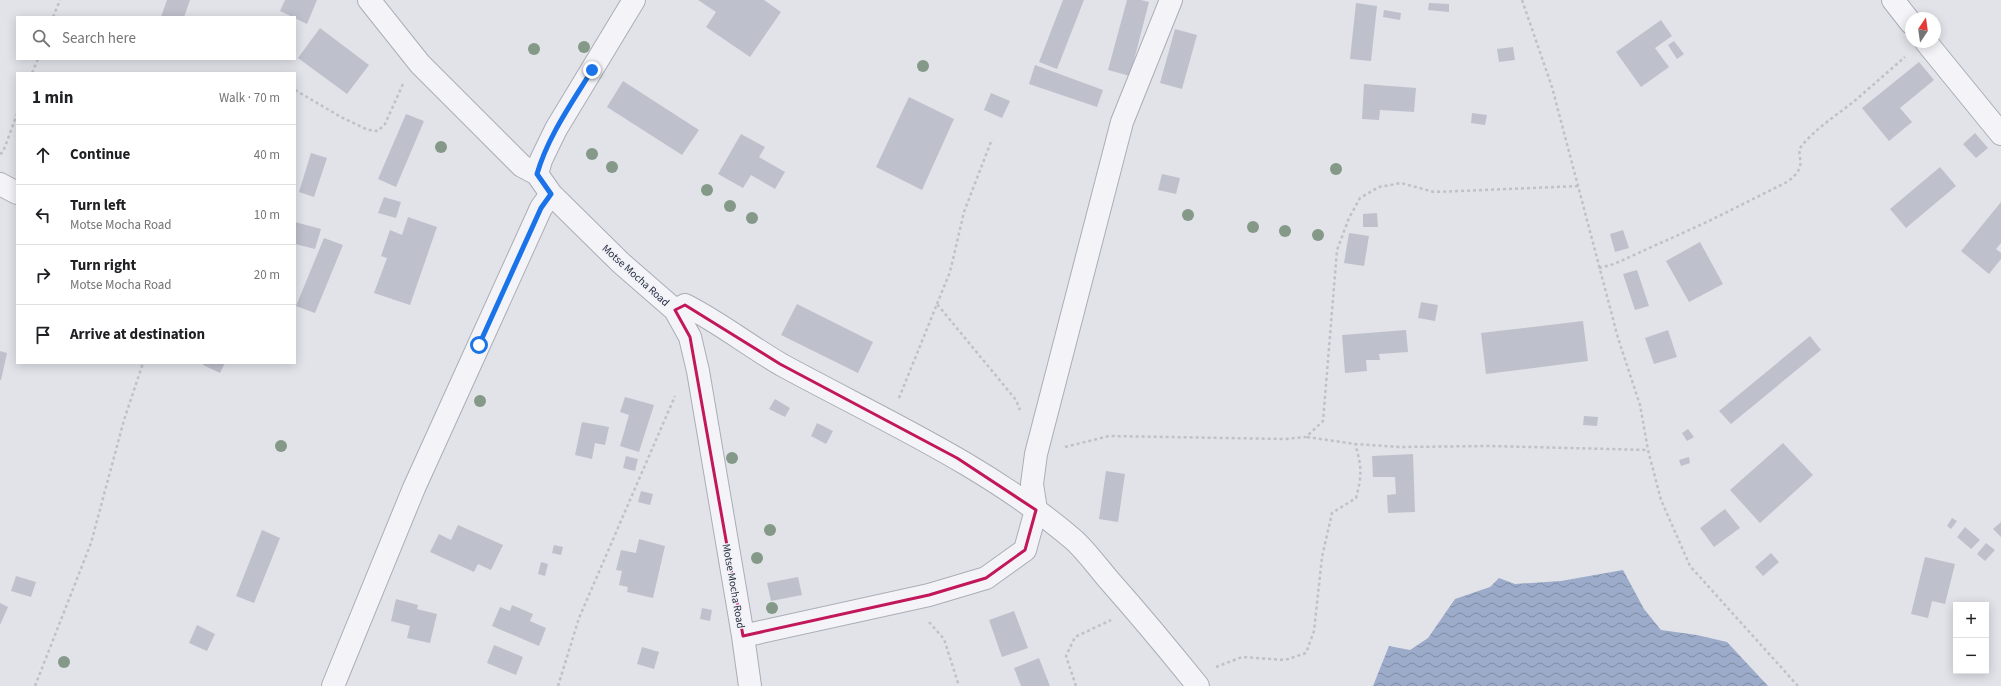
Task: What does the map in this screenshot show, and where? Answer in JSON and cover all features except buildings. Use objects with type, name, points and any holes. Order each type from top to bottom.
[{"type":"street","points":[[369,0],[420,64],[522,166],[537,174],[541,160],[556,129],[634,0]]},
{"type":"street","points":[[743,636],[908,599],[986,578],[1025,550],[1036,510],[1032,484],[1036,454],[1122,122],[1171,0]]},
{"type":"street","points":[[1893,0],[1905,15]]},
{"type":"street","points":[[1919,48],[2001,134]]},
{"type":"street","name":"Motse Mocha Road","points":[[537,174],[551,194],[621,263],[676,310],[690,337],[698,371],[743,636],[750,686]]},
{"type":"street","points":[[0,184],[16,192]]},
{"type":"street","points":[[333,686],[414,488],[541,208],[551,194]]},
{"type":"street","points":[[676,310],[685,305],[705,315],[780,364],[890,421],[956,458],[1036,510],[1075,541],[1135,609],[1194,681]]},
{"type":"path","points":[[53,16],[60,0]]},
{"type":"path","points":[[1522,0],[1552,87],[1618,338],[1640,404],[1648,450],[1661,500],[1690,566],[1798,686]]},
{"type":"path","points":[[1600,268],[1614,264],[1707,222],[1787,182],[1798,174],[1801,168],[1800,150],[1802,145],[1815,131],[1859,97],[1917,48]]},
{"type":"path","points":[[32,72],[38,60]]},
{"type":"path","points":[[296,91],[341,117],[368,130],[378,131],[385,124],[404,81],[420,64]]},
{"type":"path","points":[[0,154],[3,152],[16,117]]},
{"type":"path","points":[[890,421],[950,272],[964,212],[992,139]]},
{"type":"path","points":[[1306,437],[1323,421],[1337,250],[1349,218],[1360,198],[1379,187],[1401,183],[1434,192],[1579,186]]},
{"type":"path","points":[[937,304],[1016,400],[1021,413]]},
{"type":"path","points":[[34,686],[91,543],[124,420],[143,364]]},
{"type":"path","points":[[558,686],[579,618],[638,485],[671,403],[687,377],[698,371]]},
{"type":"path","points":[[1036,454],[1109,436],[1285,439],[1306,437],[1355,444],[1399,447],[1490,446],[1648,450]]},
{"type":"path","points":[[1194,681],[1242,657],[1285,660],[1306,653],[1314,630],[1322,557],[1332,513],[1356,498],[1361,478],[1361,464],[1355,444]]},
{"type":"path","points":[[908,599],[944,639],[960,686]]},
{"type":"path","points":[[1076,686],[1066,656],[1076,637],[1135,609]]},
{"type":"highlighted area","points":[[685,305],[780,364],[957,458],[1036,510],[1025,550],[986,578],[929,595],[743,636],[690,337],[675,310]]},
{"type":"water","points":[[1623,570],[1644,609],[1661,630],[1697,635],[1727,642],[1768,686],[1373,686],[1389,646],[1410,650],[1428,638],[1455,599],[1490,587],[1499,578],[1515,584],[1561,581]]},
{"type":"route","points":[[479,345],[541,208],[551,194],[537,174],[541,160],[556,129],[592,70]]}]
